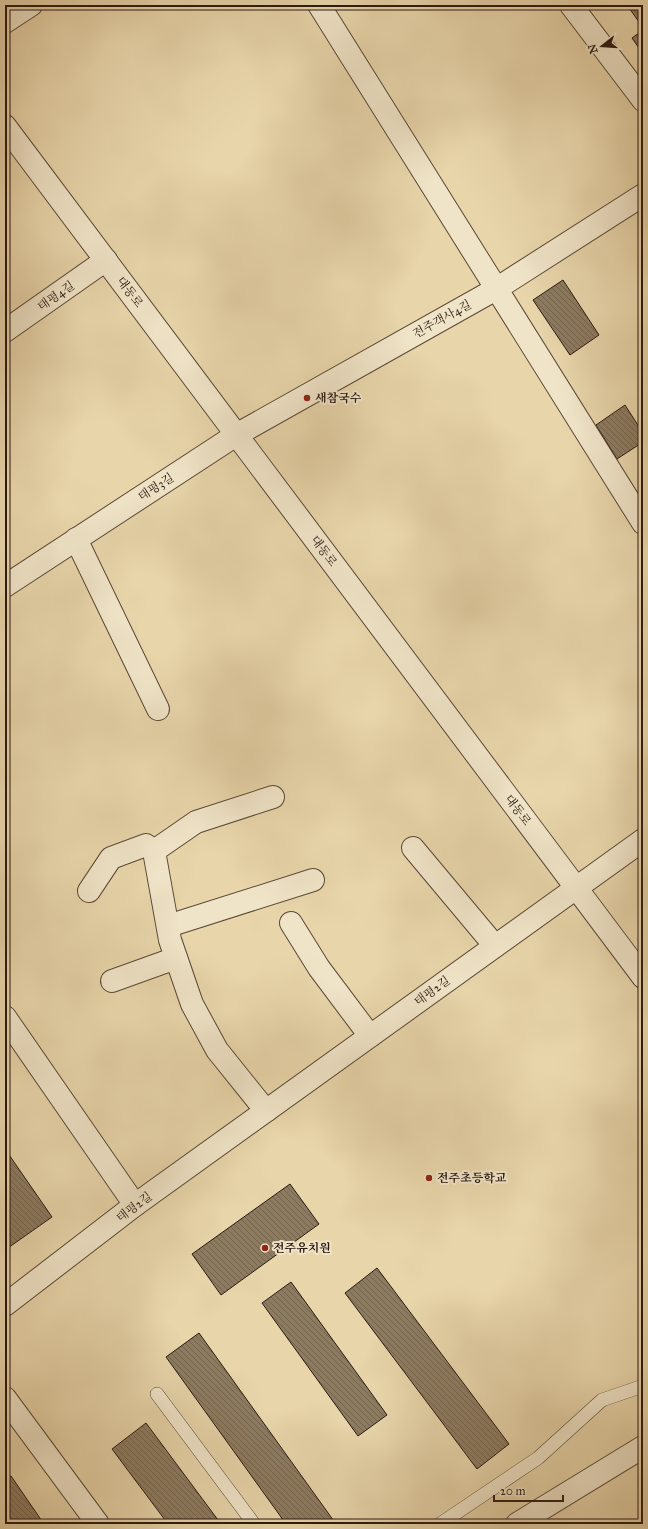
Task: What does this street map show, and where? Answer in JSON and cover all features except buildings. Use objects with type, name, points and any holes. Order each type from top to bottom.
[{"type":"street","points":[[5,22],[31,5]]},
{"type":"street","points":[[318,5],[643,523]]},
{"type":"street","points":[[571,5],[643,100]]},
{"type":"street","name":"대동로","points":[[5,126],[643,977]]},
{"type":"street","name":"전주객사4길","points":[[236,434],[496,289],[643,195]]},
{"type":"street","name":"태평4길","points":[[5,331],[106,260]]},
{"type":"street","name":"태평3길","points":[[5,586],[236,434]]},
{"type":"street","points":[[76,539],[158,710]]},
{"type":"street","points":[[154,851],[196,822],[272,797]]},
{"type":"street","name":"태평2길","points":[[5,1305],[135,1206],[643,840]]},
{"type":"street","points":[[89,892],[111,858],[146,845],[154,851],[170,940],[192,1004],[217,1050],[266,1111]]},
{"type":"street","points":[[413,848],[495,946]]},
{"type":"street","points":[[168,926],[313,880]]},
{"type":"street","points":[[291,923],[319,968],[370,1036]]},
{"type":"street","points":[[112,981],[176,958]]},
{"type":"street","points":[[5,1017],[135,1206]]},
{"type":"street","points":[[5,1398],[98,1524]]},
{"type":"street","points":[[517,1524],[643,1447]]},
{"type":"lane","points":[[440,1524],[538,1458],[602,1400],[643,1386]]},
{"type":"lane","points":[[157,1394],[254,1524]]},
{"type":"place","name":"새참국수","points":[[307,398]]},
{"type":"place","name":"전주초등학교","points":[[429,1178]]},
{"type":"place","name":"전주유치원","points":[[265,1248]]}]
